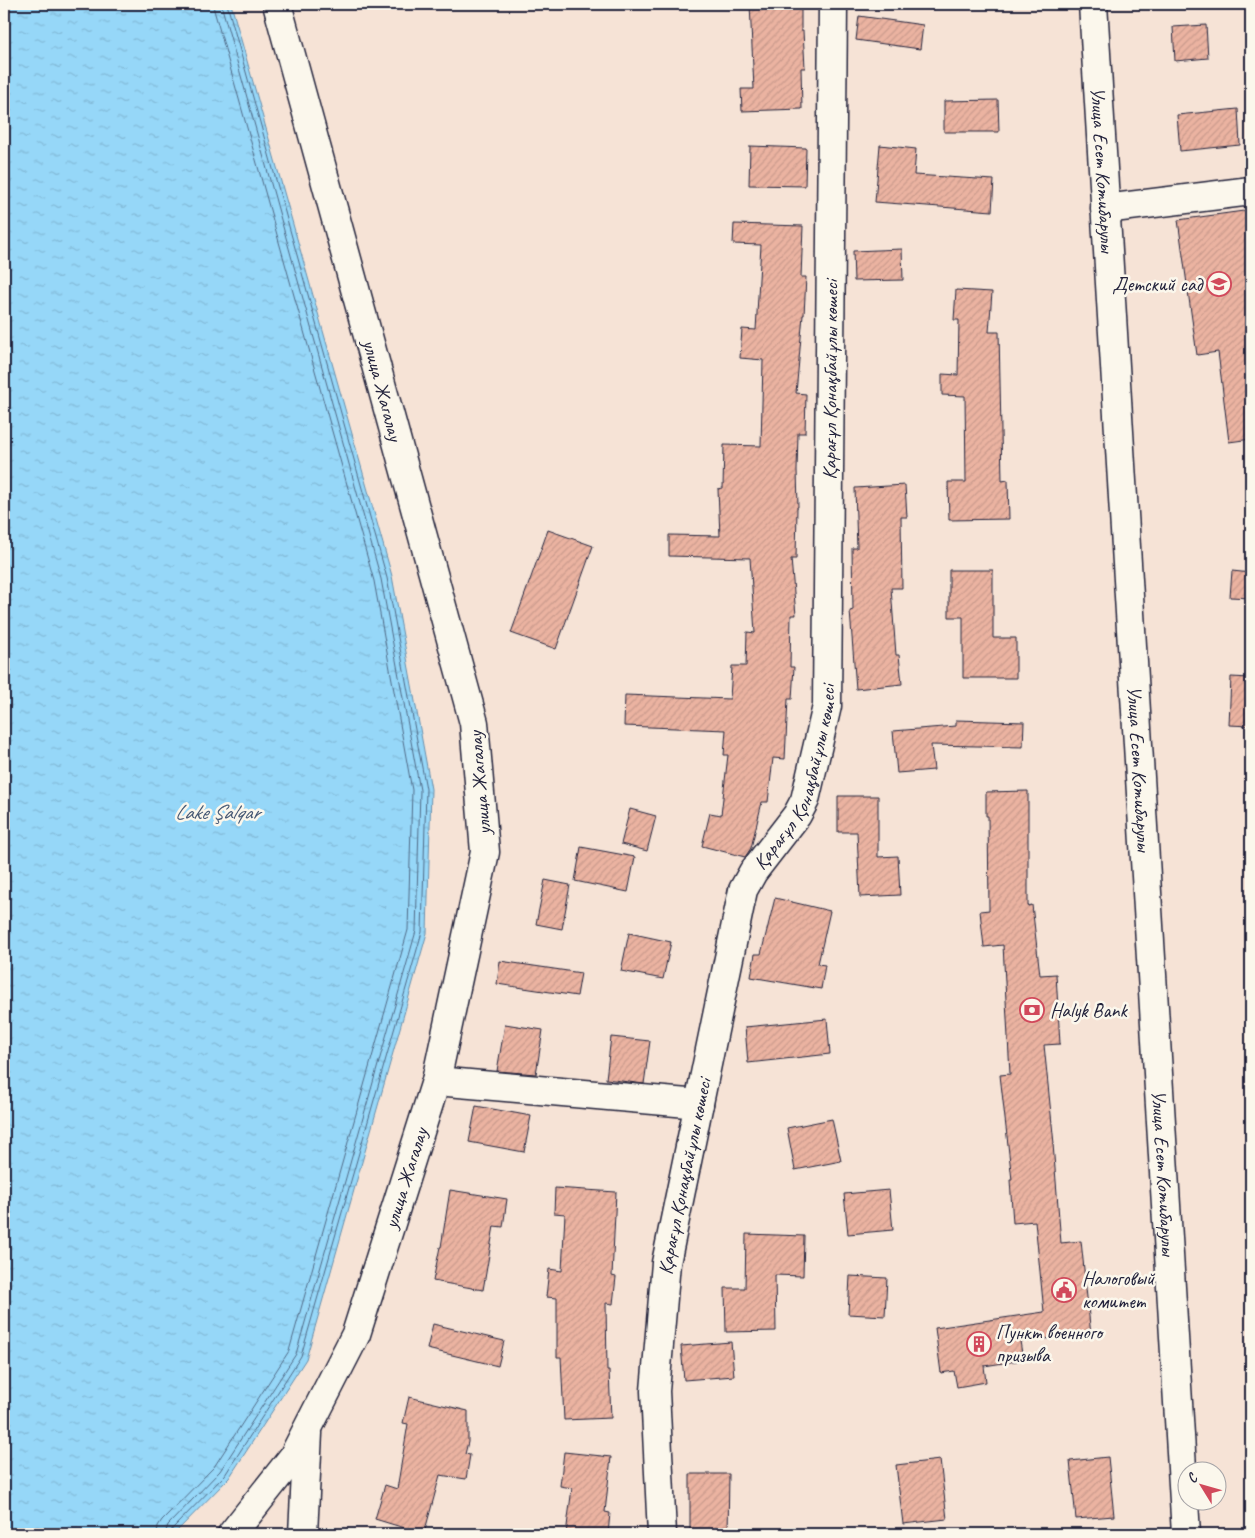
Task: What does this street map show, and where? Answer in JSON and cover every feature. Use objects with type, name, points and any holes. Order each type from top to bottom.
[{"type":"street","name":"улица Жагалау","points":[[232,1534],[293,1457],[356,1334],[436,1081],[484,852],[474,723],[277,4]]},
{"type":"street","name":"Қарағұл Қонақбайұлы көшесі","points":[[662,1534],[655,1392],[666,1263],[742,890],[753,872],[797,815],[805,800],[827,706],[833,4]]},
{"type":"street","name":"Улица Есет Котибарулы","points":[[1093,4],[1186,1534]]},
{"type":"street","points":[[1106,209],[1251,191]]},
{"type":"street","points":[[436,1081],[699,1104]]},
{"type":"street","points":[[303,1534],[309,1426]]},
{"type":"water","name":"Lake Şalqar","points":[[4,4],[231,4],[392,576],[431,789],[427,933],[306,1359],[229,1478],[174,1534],[4,1534]]},
{"type":"building","points":[[750,4],[801,4],[801,31],[803,31],[805,68],[801,68],[802,109],[742,111],[741,89],[754,89]]},
{"type":"building","points":[[859,16],[923,25],[920,49],[856,40]]},
{"type":"building","points":[[1206,25],[1208,58],[1175,61],[1173,27]]},
{"type":"building","points":[[998,100],[999,132],[944,132],[944,101]]},
{"type":"building","points":[[1238,109],[1240,145],[1180,151],[1177,115]]},
{"type":"building","points":[[880,145],[916,149],[914,175],[994,180],[992,211],[875,202]]},
{"type":"building","points":[[750,146],[806,148],[805,186],[749,185]]},
{"type":"building","name":"Детский сад","points":[[1251,210],[1251,439],[1229,442],[1218,352],[1197,355],[1178,220]]},
{"type":"building","points":[[734,224],[803,226],[801,277],[806,277],[796,393],[806,394],[805,433],[798,433],[796,559],[791,559],[796,615],[791,615],[790,667],[794,667],[792,699],[788,699],[785,759],[773,758],[768,802],[762,802],[751,848],[745,857],[702,846],[710,813],[721,815],[728,755],[724,755],[726,730],[624,726],[625,695],[730,699],[732,666],[746,666],[747,632],[755,633],[750,558],[669,556],[669,535],[720,536],[718,489],[723,488],[724,445],[761,446],[763,360],[740,358],[742,329],[756,330],[761,245],[733,244]]},
{"type":"building","points":[[902,249],[903,280],[854,281],[853,251]]},
{"type":"building","points":[[956,290],[992,292],[989,332],[999,332],[1002,481],[1008,480],[1009,519],[949,520],[948,482],[966,482],[965,396],[942,395],[942,374],[958,375],[959,320],[954,320]]},
{"type":"building","points":[[905,485],[907,517],[901,517],[902,588],[891,588],[896,655],[899,655],[902,684],[856,689],[850,611],[853,610],[852,548],[857,548],[855,488]]},
{"type":"building","points":[[548,530],[593,546],[556,649],[511,633]]},
{"type":"building","points":[[949,570],[993,570],[993,638],[1016,638],[1016,678],[963,678],[963,617],[949,617]]},
{"type":"building","points":[[1232,571],[1251,573],[1251,598],[1230,597]]},
{"type":"building","points":[[1231,677],[1251,678],[1251,726],[1229,725]]},
{"type":"building","points":[[956,720],[1024,722],[1023,747],[931,745],[934,770],[897,773],[893,731],[956,726]]},
{"type":"building","points":[[1028,791],[1028,906],[1032,905],[1040,975],[1056,974],[1060,1044],[1044,1045],[1061,1243],[1081,1241],[1091,1335],[1020,1341],[1023,1360],[984,1366],[986,1382],[957,1387],[954,1371],[941,1373],[935,1328],[1044,1312],[1035,1221],[1013,1223],[1010,1180],[1012,1180],[1000,1075],[1010,1074],[1003,945],[984,947],[980,911],[989,910],[986,792]]},
{"type":"building","points":[[838,796],[878,796],[878,857],[898,856],[900,895],[860,897],[857,832],[838,832]]},
{"type":"building","points":[[630,809],[656,816],[647,851],[621,844]]},
{"type":"building","points":[[581,847],[635,857],[628,892],[575,881]]},
{"type":"building","points":[[545,880],[570,885],[562,929],[536,924]]},
{"type":"building","points":[[775,898],[830,911],[818,964],[825,965],[821,989],[751,977],[755,954],[761,954]]},
{"type":"building","points":[[629,933],[671,942],[663,979],[621,971]]},
{"type":"building","points":[[500,961],[581,973],[577,996],[497,984]]},
{"type":"building","points":[[827,1019],[830,1054],[748,1063],[745,1027]]},
{"type":"building","points":[[505,1024],[543,1030],[536,1074],[497,1071]]},
{"type":"building","points":[[611,1037],[650,1041],[644,1084],[606,1079]]},
{"type":"building","points":[[476,1106],[531,1116],[524,1152],[469,1142]]},
{"type":"building","points":[[832,1119],[841,1161],[795,1170],[787,1128]]},
{"type":"building","points":[[555,1188],[616,1192],[612,1276],[616,1277],[613,1304],[606,1303],[607,1371],[609,1371],[611,1418],[564,1420],[561,1357],[557,1357],[557,1298],[546,1297],[549,1269],[562,1271],[565,1214],[554,1213]]},
{"type":"building","points":[[450,1190],[507,1199],[503,1227],[494,1226],[483,1290],[433,1281],[441,1247]]},
{"type":"building","points":[[889,1190],[893,1230],[848,1234],[844,1194]]},
{"type":"building","points":[[746,1234],[804,1236],[803,1276],[775,1275],[776,1331],[726,1332],[725,1288],[745,1288]]},
{"type":"building","points":[[850,1276],[887,1278],[885,1316],[848,1314]]},
{"type":"building","points":[[433,1324],[504,1341],[498,1366],[427,1349]]},
{"type":"building","points":[[731,1342],[734,1376],[684,1380],[681,1346]]},
{"type":"building","points":[[409,1397],[468,1411],[468,1442],[465,1454],[470,1455],[466,1479],[440,1475],[424,1534],[375,1519],[385,1485],[397,1489],[408,1424],[403,1423]]},
{"type":"building","points":[[564,1452],[611,1457],[605,1512],[610,1513],[608,1534],[566,1534],[572,1488],[560,1486]]},
{"type":"building","points":[[1108,1457],[1114,1516],[1076,1519],[1070,1461]]},
{"type":"building","points":[[940,1460],[947,1519],[903,1524],[896,1465]]},
{"type":"building","points":[[690,1474],[729,1474],[728,1534],[690,1534]]},
{"type":"place","name":"Детский сад","points":[[1219,284]]},
{"type":"place","name":"Halyk Bank","points":[[1032,1010]]},
{"type":"place","name":"Налоговый комитет","points":[[1064,1290]]},
{"type":"place","name":"Пункт военного призыва","points":[[979,1344]]}]
